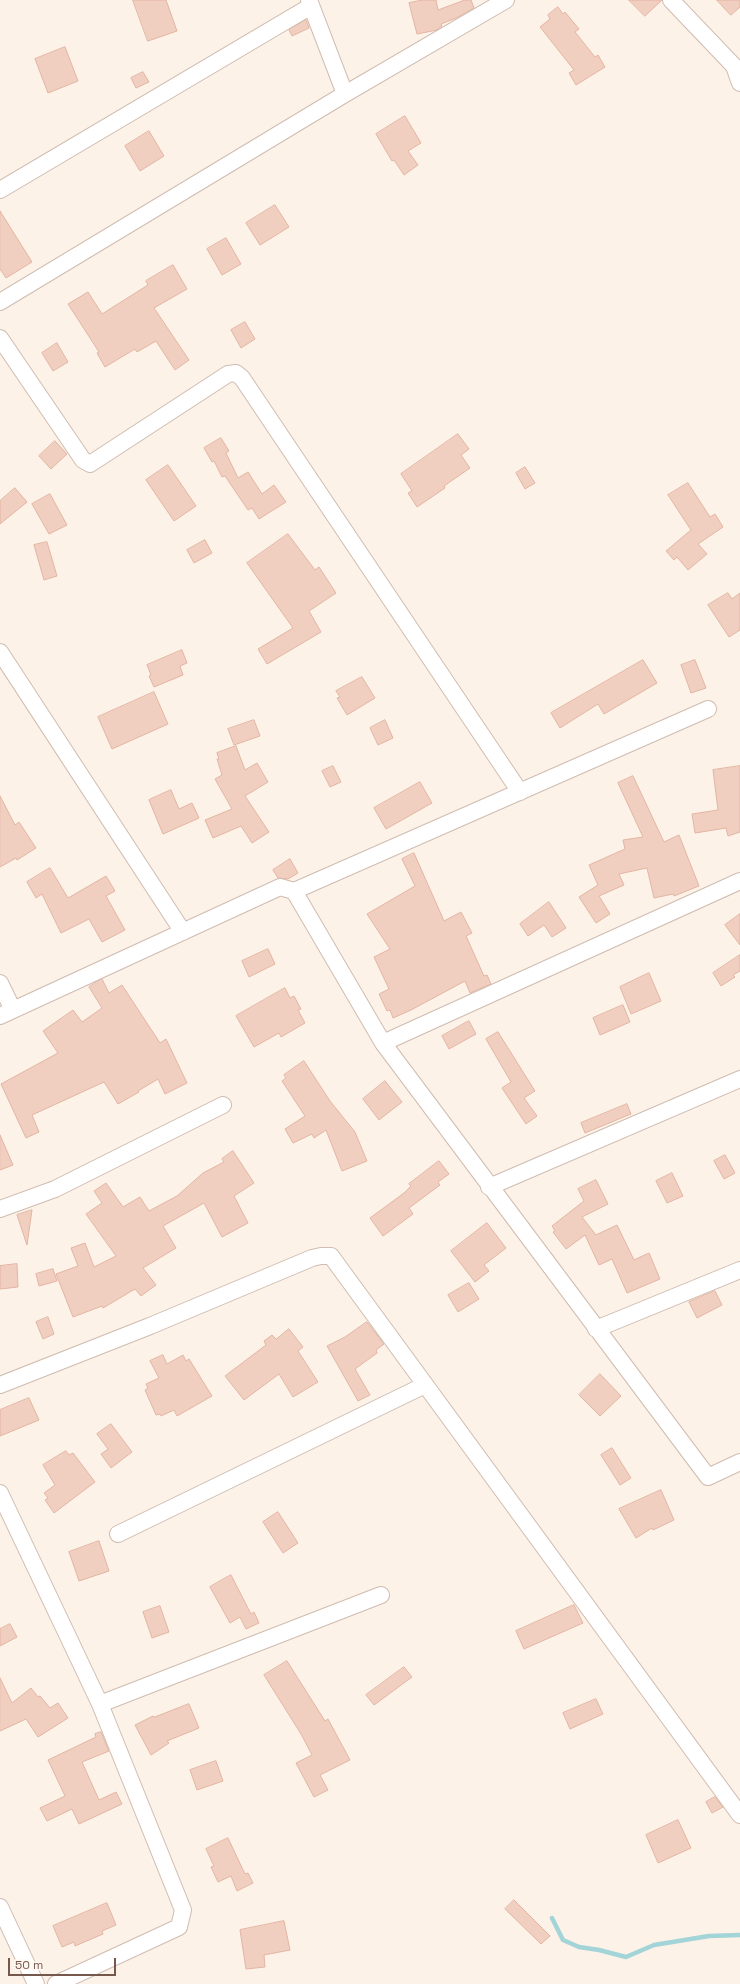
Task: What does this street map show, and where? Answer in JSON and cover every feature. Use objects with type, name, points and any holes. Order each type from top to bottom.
[{"type":"street","points":[[0,302],[345,94],[506,0]]},
{"type":"street","points":[[671,0],[734,66],[740,83]]},
{"type":"street","points":[[0,190],[310,3],[345,94]]},
{"type":"street","points":[[0,338],[82,460],[90,464],[228,374],[236,373],[242,378],[520,792]]},
{"type":"street","points":[[0,652],[183,932]]},
{"type":"street","points":[[0,983],[6,1013],[280,887],[294,891],[708,709]]},
{"type":"street","points":[[383,1043],[740,881]]},
{"type":"street","points":[[294,891],[383,1043],[489,1187],[708,1477],[740,1462]]},
{"type":"street","points":[[489,1187],[740,1079]]},
{"type":"street","points":[[0,1209],[55,1189],[223,1105]]},
{"type":"street","points":[[0,1385],[321,1256],[331,1256],[740,1815]]},
{"type":"street","points":[[596,1329],[740,1270]]},
{"type":"street","points":[[118,1534],[425,1385]]},
{"type":"street","points":[[0,1493],[100,1704],[182,1910],[179,1927],[56,1984]]},
{"type":"street","points":[[100,1704],[381,1595]]},
{"type":"street","points":[[0,1907],[36,1984]]},
{"type":"building","points":[[133,0],[166,0],[177,31],[148,41]]},
{"type":"building","points":[[423,0],[436,0],[438,10],[465,0],[471,0],[474,8],[441,24],[442,26],[437,30],[417,34],[409,3]]},
{"type":"building","points":[[629,0],[662,0],[645,16]]},
{"type":"building","points":[[717,0],[740,0],[740,7],[731,15]]},
{"type":"building","points":[[558,7],[563,14],[565,12],[579,29],[575,32],[595,57],[598,55],[605,67],[576,85],[569,73],[574,70],[540,27],[550,19],[548,15]]},
{"type":"building","points":[[306,20],[309,28],[292,36],[289,30]]},
{"type":"building","points":[[65,47],[78,81],[48,93],[35,59]]},
{"type":"building","points":[[143,72],[149,82],[136,88],[131,78]]},
{"type":"building","points":[[405,116],[421,143],[408,151],[418,165],[404,175],[394,160],[392,161],[376,134]]},
{"type":"building","points":[[149,131],[164,156],[140,171],[125,146]]},
{"type":"building","points":[[275,205],[289,227],[260,245],[246,223]]},
{"type":"building","points":[[0,211],[32,262],[6,278],[0,269]]},
{"type":"building","points":[[226,238],[241,264],[222,275],[207,249]]},
{"type":"building","points":[[173,265],[187,289],[154,308],[189,360],[175,370],[156,341],[137,352],[135,349],[105,367],[97,353],[99,352],[68,304],[88,292],[102,314],[148,285],[146,281]]},
{"type":"building","points":[[245,322],[255,339],[241,348],[231,330]]},
{"type":"building","points":[[57,343],[68,362],[53,371],[42,353]]},
{"type":"building","points":[[458,434],[469,449],[461,455],[470,468],[444,486],[445,488],[417,507],[408,493],[412,491],[401,474]]},
{"type":"building","points":[[221,438],[229,451],[226,453],[238,478],[248,472],[262,494],[274,485],[286,502],[259,519],[252,508],[248,510],[225,476],[222,477],[214,461],[212,462],[204,448]]},
{"type":"building","points":[[55,441],[67,454],[51,469],[39,456]]},
{"type":"building","points":[[168,465],[196,506],[174,521],[146,480]]},
{"type":"building","points":[[525,467],[535,483],[525,489],[516,473]]},
{"type":"building","points":[[688,483],[710,517],[715,514],[723,527],[698,544],[707,554],[688,570],[677,557],[674,560],[666,551],[691,530],[668,495]]},
{"type":"building","points":[[15,488],[27,502],[0,524],[0,501]]},
{"type":"building","points":[[50,494],[67,525],[49,534],[32,504]]},
{"type":"building","points":[[288,534],[315,570],[319,567],[336,593],[309,611],[321,632],[267,664],[258,649],[293,628],[247,563]]},
{"type":"building","points":[[205,540],[212,553],[194,563],[187,550]]},
{"type":"building","points":[[47,542],[57,576],[44,580],[34,545]]},
{"type":"building","points":[[728,593],[732,599],[740,593],[740,630],[729,637],[708,605]]},
{"type":"building","points":[[182,650],[187,663],[180,666],[183,675],[154,687],[149,676],[151,675],[147,665]]},
{"type":"building","points":[[643,660],[657,683],[604,714],[598,704],[560,728],[551,713]]},
{"type":"building","points":[[695,660],[706,688],[691,693],[681,665]]},
{"type":"building","points":[[362,677],[375,698],[347,715],[337,698],[340,697],[336,691]]},
{"type":"building","points":[[154,692],[168,724],[112,749],[98,717]]},
{"type":"building","points":[[254,720],[260,736],[234,745],[228,729]]},
{"type":"building","points":[[385,720],[393,738],[378,745],[370,728]]},
{"type":"building","points":[[236,746],[245,770],[257,763],[268,782],[245,796],[269,832],[252,843],[241,826],[213,838],[205,820],[232,809],[215,779],[222,775],[217,759],[219,759],[217,753]]},
{"type":"building","points":[[333,766],[341,782],[330,787],[322,771]]},
{"type":"building","points":[[740,766],[740,832],[728,836],[726,828],[695,833],[692,814],[718,810],[713,770]]},
{"type":"building","points":[[633,776],[664,842],[679,835],[699,886],[674,896],[673,894],[654,898],[647,868],[619,874],[624,885],[599,896],[610,914],[596,923],[579,897],[598,885],[589,865],[625,849],[623,840],[643,837],[618,783]]},
{"type":"building","points":[[420,782],[432,803],[386,829],[374,808]]},
{"type":"building","points":[[171,790],[179,809],[192,803],[199,818],[163,834],[149,800]]},
{"type":"building","points":[[0,796],[15,825],[19,822],[36,848],[17,860],[16,858],[0,867]]},
{"type":"building","points":[[414,853],[444,921],[461,912],[472,933],[466,936],[484,976],[487,975],[491,984],[470,993],[465,981],[393,1018],[390,1010],[387,1011],[379,994],[389,989],[374,957],[390,949],[367,914],[415,886],[402,859]]},
{"type":"building","points":[[290,859],[298,873],[288,879],[278,878],[273,870]]},
{"type":"building","points":[[50,868],[68,898],[106,876],[115,891],[106,896],[125,930],[102,942],[89,919],[61,933],[42,894],[36,898],[27,882]]},
{"type":"building","points":[[549,902],[566,928],[552,937],[544,925],[528,936],[520,924]]},
{"type":"building","points":[[740,914],[740,945],[725,925]]},
{"type":"building","points":[[268,949],[275,964],[249,977],[242,961]]},
{"type":"building","points":[[740,955],[740,971],[733,975],[735,977],[721,986],[713,973]]},
{"type":"building","points":[[649,973],[661,1001],[631,1014],[620,987]]},
{"type":"building","points":[[102,979],[109,993],[122,985],[160,1043],[166,1039],[187,1083],[165,1094],[158,1079],[118,1104],[104,1082],[32,1115],[39,1132],[26,1138],[1,1084],[58,1053],[43,1031],[73,1010],[82,1022],[102,1008],[89,987]]},
{"type":"building","points":[[285,988],[290,998],[294,996],[301,1009],[298,1010],[305,1023],[281,1037],[279,1033],[254,1047],[236,1016]]},
{"type":"building","points":[[623,1005],[630,1022],[600,1035],[593,1018]]},
{"type":"building","points":[[469,1021],[476,1034],[449,1049],[442,1036]]},
{"type":"building","points":[[498,1032],[535,1091],[524,1098],[537,1116],[526,1124],[502,1088],[511,1082],[486,1039]]},
{"type":"building","points":[[304,1061],[330,1101],[355,1132],[367,1161],[342,1171],[326,1130],[314,1138],[312,1134],[293,1143],[285,1129],[305,1116],[282,1081],[286,1078],[284,1075]]},
{"type":"building","points":[[385,1081],[402,1102],[379,1120],[363,1099]]},
{"type":"building","points":[[627,1104],[631,1114],[585,1133],[581,1123]]},
{"type":"building","points":[[0,1135],[13,1165],[0,1170]]},
{"type":"building","points":[[233,1151],[254,1183],[234,1196],[248,1223],[222,1237],[204,1203],[163,1226],[176,1248],[143,1268],[156,1285],[141,1296],[135,1289],[103,1308],[102,1306],[73,1317],[56,1274],[78,1266],[71,1248],[85,1243],[94,1267],[116,1256],[86,1214],[102,1203],[94,1191],[106,1183],[123,1207],[140,1197],[149,1211],[177,1196],[203,1173],[224,1162],[222,1159]]},
{"type":"building","points":[[725,1155],[735,1173],[724,1179],[714,1161]]},
{"type":"building","points":[[439,1161],[449,1174],[438,1182],[440,1185],[409,1208],[413,1214],[383,1236],[370,1218],[404,1193],[411,1186],[409,1184]]},
{"type":"building","points":[[672,1173],[683,1196],[667,1203],[656,1181]]},
{"type":"building","points":[[596,1180],[608,1204],[582,1217],[596,1235],[617,1225],[634,1260],[649,1253],[660,1279],[627,1293],[612,1259],[599,1265],[585,1235],[566,1249],[553,1232],[555,1231],[552,1226],[584,1201],[578,1189]]},
{"type":"building","points":[[32,1210],[27,1245],[17,1215]]},
{"type":"building","points":[[487,1223],[506,1248],[484,1265],[489,1271],[475,1282],[451,1251]]},
{"type":"building","points":[[17,1264],[18,1287],[0,1289],[0,1266]]},
{"type":"building","points":[[53,1269],[57,1281],[39,1286],[36,1274]]},
{"type":"building","points":[[469,1283],[479,1299],[458,1312],[448,1295]]},
{"type":"building","points":[[715,1291],[722,1305],[697,1318],[689,1302]]},
{"type":"building","points":[[48,1317],[54,1334],[43,1339],[36,1322]]},
{"type":"building","points":[[367,1322],[384,1344],[376,1350],[377,1353],[355,1369],[370,1395],[358,1401],[327,1346],[345,1337]]},
{"type":"building","points":[[289,1329],[303,1347],[298,1351],[318,1382],[293,1397],[279,1374],[244,1400],[225,1376],[266,1345],[264,1341],[272,1335],[276,1339]]},
{"type":"building","points":[[163,1355],[167,1364],[183,1355],[186,1361],[189,1359],[212,1396],[177,1416],[174,1410],[161,1416],[160,1414],[156,1415],[145,1390],[148,1388],[146,1384],[159,1378],[150,1361]]},
{"type":"building","points":[[600,1374],[621,1396],[600,1416],[579,1395]]},
{"type":"building","points":[[29,1398],[39,1420],[0,1436],[0,1410]]},
{"type":"building","points":[[111,1424],[132,1452],[111,1468],[101,1454],[108,1449],[97,1434]]},
{"type":"building","points":[[612,1448],[631,1478],[620,1485],[601,1455]]},
{"type":"building","points":[[66,1451],[69,1455],[73,1453],[95,1482],[54,1513],[45,1500],[48,1498],[44,1493],[55,1485],[43,1465]]},
{"type":"building","points":[[661,1490],[674,1520],[653,1530],[652,1528],[636,1538],[619,1509]]},
{"type":"building","points":[[278,1512],[298,1543],[283,1553],[263,1522]]},
{"type":"building","points":[[99,1541],[109,1571],[79,1581],[69,1552]]},
{"type":"building","points":[[231,1575],[251,1614],[254,1612],[259,1623],[246,1629],[240,1617],[230,1623],[210,1587]]},
{"type":"building","points":[[574,1605],[583,1623],[524,1649],[516,1631]]},
{"type":"building","points":[[160,1606],[169,1632],[152,1638],[143,1612]]},
{"type":"building","points":[[10,1624],[17,1637],[0,1646],[0,1629]]},
{"type":"building","points":[[287,1661],[325,1721],[328,1719],[350,1760],[320,1775],[328,1790],[314,1797],[296,1763],[312,1755],[301,1734],[264,1675]]},
{"type":"building","points":[[404,1667],[412,1677],[374,1705],[366,1695]]},
{"type":"building","points":[[0,1678],[12,1703],[31,1688],[50,1708],[58,1703],[68,1718],[38,1737],[26,1719],[0,1731]]},
{"type":"building","points":[[596,1699],[603,1714],[570,1729],[563,1713]]},
{"type":"building","points":[[189,1704],[199,1728],[167,1741],[169,1743],[151,1755],[135,1725],[153,1716],[154,1717]]},
{"type":"building","points":[[101,1732],[109,1751],[82,1762],[99,1800],[116,1792],[122,1804],[79,1824],[72,1809],[47,1821],[40,1808],[65,1796],[48,1760],[96,1737],[95,1734]]},
{"type":"building","points":[[216,1761],[223,1781],[197,1790],[190,1770]]},
{"type":"building","points":[[715,1797],[723,1807],[712,1813],[706,1802]]},
{"type":"building","points":[[678,1820],[691,1848],[658,1863],[646,1835]]},
{"type":"building","points":[[228,1838],[245,1874],[248,1873],[253,1883],[237,1891],[231,1876],[218,1882],[211,1867],[214,1866],[206,1849]]},
{"type":"building","points":[[514,1900],[550,1936],[541,1944],[505,1909]]},
{"type":"building","points":[[107,1903],[116,1925],[102,1931],[103,1934],[75,1946],[74,1942],[62,1947],[53,1926]]},
{"type":"building","points":[[284,1921],[290,1950],[264,1955],[265,1967],[246,1969],[240,1930]]},
{"type":"waterway","points":[[552,1918],[563,1940],[579,1947],[599,1950],[626,1957],[654,1945],[709,1936],[740,1935]]}]
